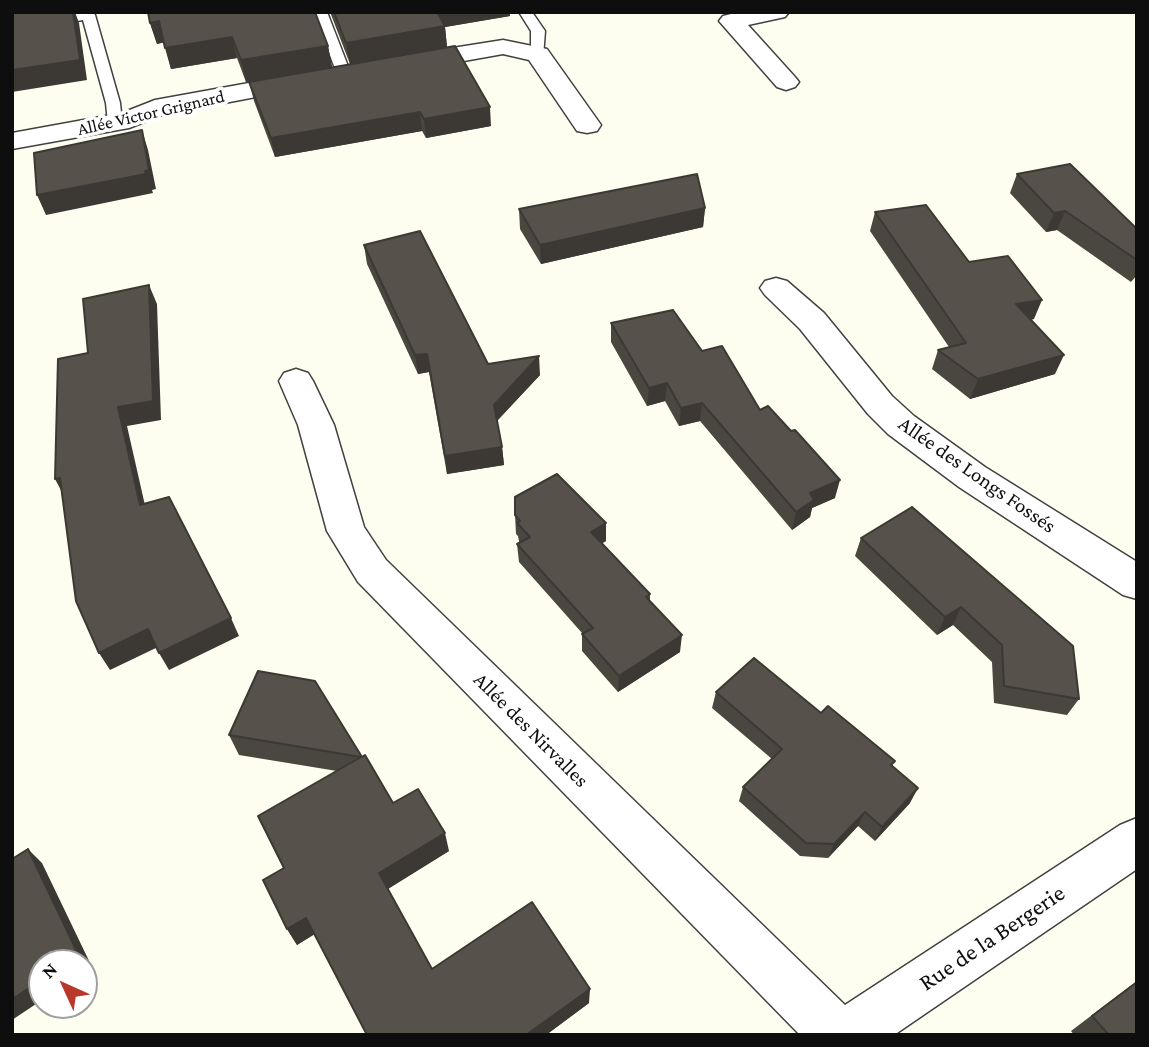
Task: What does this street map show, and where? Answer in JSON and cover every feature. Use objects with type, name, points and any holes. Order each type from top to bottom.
[{"type":"street","points":[[777,12],[731,20],[786,82]]},
{"type":"street","name":"Allée Victor Grignard","points":[[12,141],[129,120],[155,108],[503,47],[538,54]]},
{"type":"street","points":[[538,54],[587,125]]},
{"type":"street","name":"Allée des Longs Fossés","points":[[776,288],[812,321],[880,405],[901,425],[972,477],[1137,583]]},
{"type":"street","name":"Allée des Nirvalles","points":[[296,381],[316,425],[346,531],[372,571],[837,1035]]},
{"type":"street","name":"Rue de la Bergerie","points":[[847,1035],[1137,842]]},
{"type":"lane","points":[[320,12],[366,70]]},
{"type":"lane","points":[[525,12],[538,31],[538,54]]},
{"type":"lane","points":[[12,28],[88,15],[113,103],[115,123]]},
{"type":"building","points":[[73,12],[80,60],[12,70],[12,13]]},
{"type":"building","points":[[148,12],[315,12],[328,46],[241,60],[232,37],[165,48],[159,21],[150,23]]},
{"type":"building","points":[[334,12],[437,12],[445,26],[346,43]]},
{"type":"building","points":[[455,46],[490,107],[424,119],[420,112],[271,138],[249,82]]},
{"type":"building","points":[[142,130],[149,170],[145,171],[146,174],[37,195],[34,153]]},
{"type":"building","points":[[1070,164],[1137,229],[1137,260],[1065,211],[1054,213],[1017,174]]},
{"type":"building","points":[[697,174],[705,208],[540,245],[519,209]]},
{"type":"building","points":[[926,205],[969,262],[1008,256],[1042,300],[1016,304],[1064,355],[978,379],[938,350],[966,343],[875,212]]},
{"type":"building","points":[[420,231],[488,364],[539,356],[494,405],[502,447],[445,456],[427,354],[415,355],[364,245]]},
{"type":"building","points":[[149,285],[153,401],[118,407],[140,505],[169,497],[231,618],[159,653],[148,629],[99,653],[76,601],[60,478],[55,479],[58,359],[88,353],[83,299]]},
{"type":"building","points":[[673,310],[702,351],[722,346],[760,410],[768,406],[791,431],[795,430],[840,480],[810,493],[814,500],[796,512],[702,403],[681,408],[667,383],[649,388],[611,323]]},
{"type":"building","points":[[557,474],[606,523],[591,532],[650,594],[646,597],[682,635],[619,676],[582,634],[593,628],[517,544],[530,537],[517,523],[520,521],[515,515],[515,497]]},
{"type":"building","points":[[912,507],[1073,646],[1079,699],[1004,686],[1002,645],[961,607],[945,617],[861,538]]},
{"type":"building","points":[[754,658],[821,713],[828,706],[895,761],[891,765],[918,788],[882,827],[865,812],[834,844],[806,843],[743,787],[782,749],[716,692]]},
{"type":"building","points":[[258,671],[315,681],[362,757],[365,755],[393,803],[418,789],[445,833],[379,873],[432,969],[532,902],[590,989],[526,1035],[367,1035],[306,918],[287,929],[263,880],[284,868],[258,816],[361,757],[229,735]]},
{"type":"building","points":[[28,849],[76,949],[28,949],[28,989],[12,999],[12,859]]},
{"type":"building","points":[[1137,982],[1137,1035],[1109,1035],[1092,1016]]}]
